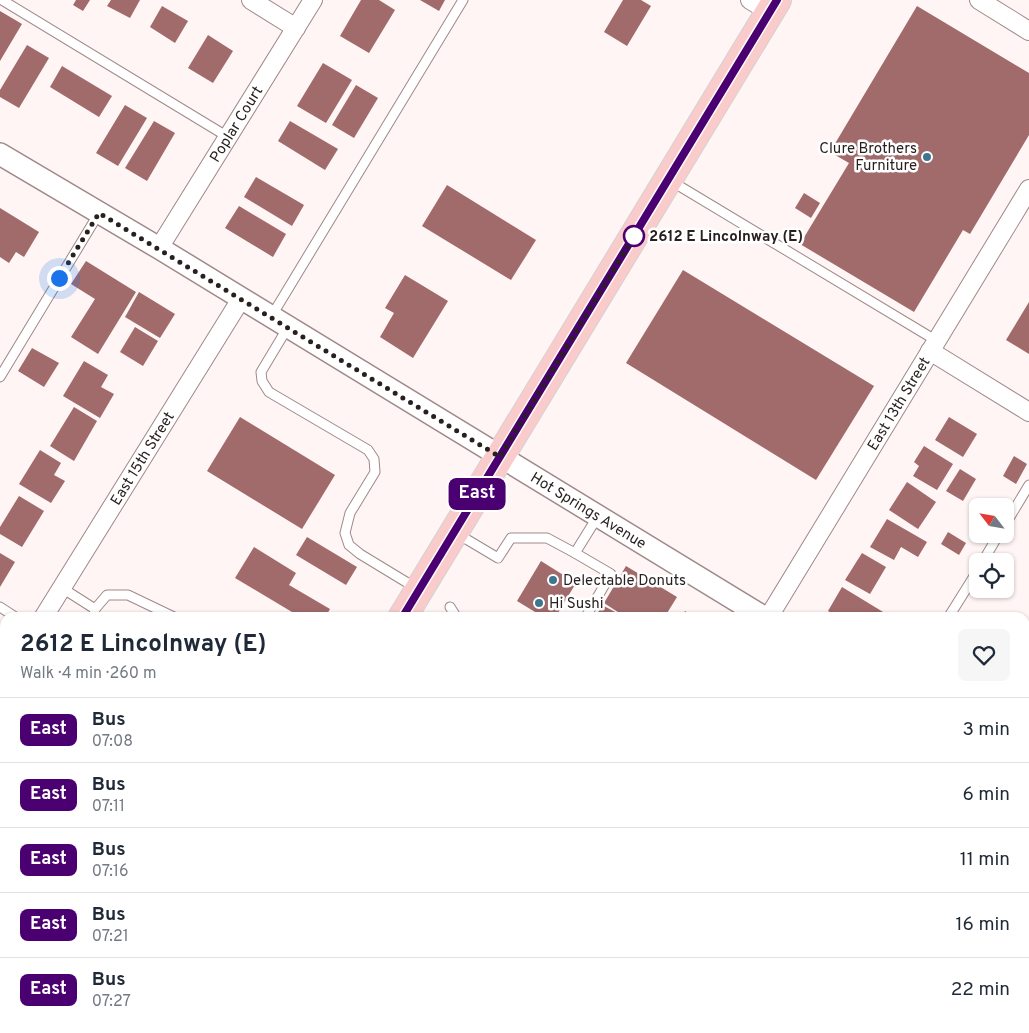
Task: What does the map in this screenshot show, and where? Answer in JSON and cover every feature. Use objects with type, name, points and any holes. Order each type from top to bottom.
[{"type":"main road","points":[[406,612],[668,179],[765,4]]},
{"type":"street","points":[[250,0],[296,28]]},
{"type":"street","name":"Poplar Court","points":[[159,248],[313,0]]},
{"type":"street","points":[[979,0],[1029,31]]},
{"type":"street","name":"Hot Springs Avenue","points":[[0,154],[159,248],[756,612]]},
{"type":"street","name":"East 13th Street","points":[[770,612],[1029,189]]},
{"type":"street","name":"East 15th Street","points":[[47,612],[241,299]]},
{"type":"street","points":[[933,346],[1029,412]]},
{"type":"lane","points":[[2,0],[228,137]]},
{"type":"lane","points":[[419,590],[360,554],[349,545],[345,533],[350,513],[375,472],[374,459],[368,450],[269,392],[262,381],[261,372],[279,322],[463,0]]},
{"type":"lane","points":[[668,179],[933,346]]},
{"type":"lane","points":[[0,376],[99,213]]},
{"type":"lane","points":[[1014,510],[1029,486]]},
{"type":"lane","points":[[575,553],[598,516]]},
{"type":"lane","points":[[454,532],[498,558],[511,538],[547,538],[611,574],[589,612]]},
{"type":"lane","points":[[952,612],[969,584]]},
{"type":"lane","points":[[62,588],[94,612]]},
{"type":"lane","points":[[96,612],[107,595],[128,595],[163,612]]},
{"type":"lane","points":[[450,608],[453,612]]},
{"type":"building","points":[[76,0],[90,0],[83,11],[73,5]]},
{"type":"building","points":[[111,0],[140,0],[130,18],[107,6]]},
{"type":"building","points":[[361,0],[379,0],[395,10],[369,53],[340,36]]},
{"type":"building","points":[[420,0],[445,0],[439,11]]},
{"type":"building","points":[[623,0],[641,0],[651,6],[627,46],[604,32]]},
{"type":"building","points":[[162,6],[188,21],[175,43],[150,27]]},
{"type":"building","name":"Clure Brothers Furniture","points":[[917,6],[1029,73],[1029,135],[970,234],[963,230],[914,312],[800,244],[849,163],[830,152]]},
{"type":"building","points":[[0,11],[22,24],[0,61]]},
{"type":"building","points":[[208,35],[233,51],[213,83],[188,68]]},
{"type":"building","points":[[27,45],[49,58],[19,108],[0,97],[0,90]]},
{"type":"building","points":[[323,63],[352,80],[326,123],[297,106]]},
{"type":"building","points":[[62,66],[112,96],[99,117],[50,87]]},
{"type":"building","points":[[356,85],[378,98],[354,138],[332,125]]},
{"type":"building","points":[[125,105],[147,118],[118,166],[96,153]]},
{"type":"building","points":[[154,121],[175,133],[147,181],[125,168]]},
{"type":"building","points":[[290,121],[338,149],[325,170],[278,141]]},
{"type":"building","points":[[256,177],[304,205],[292,226],[244,197]]},
{"type":"building","points":[[447,185],[536,240],[511,280],[422,226]]},
{"type":"building","points":[[804,193],[820,203],[811,218],[795,208]]},
{"type":"building","points":[[239,206],[286,234],[273,257],[225,228]]},
{"type":"building","points":[[0,208],[39,232],[24,257],[16,252],[9,263],[0,257]]},
{"type":"building","points":[[86,261],[136,292],[98,354],[71,337],[95,299],[71,284]]},
{"type":"building","points":[[683,270],[874,386],[816,480],[626,363]]},
{"type":"building","points":[[405,275],[448,301],[413,358],[380,337],[394,313],[385,308]]},
{"type":"building","points":[[139,292],[175,314],[160,338],[125,317]]},
{"type":"building","points":[[1029,302],[1029,354],[1006,340]]},
{"type":"building","points":[[135,327],[158,341],[143,366],[120,352]]},
{"type":"building","points":[[32,348],[59,363],[44,387],[18,371]]},
{"type":"building","points":[[84,361],[108,375],[101,387],[114,394],[100,418],[63,396]]},
{"type":"building","points":[[74,407],[97,421],[74,461],[50,446]]},
{"type":"building","points":[[240,417],[335,475],[302,529],[207,471]]},
{"type":"building","points":[[949,417],[977,434],[963,457],[935,440]]},
{"type":"building","points":[[924,446],[953,464],[937,490],[913,476],[919,466],[914,462]]},
{"type":"building","points":[[40,450],[61,463],[54,475],[65,481],[51,503],[19,484]]},
{"type":"building","points":[[1014,456],[1027,464],[1016,484],[1003,476]]},
{"type":"building","points":[[960,469],[976,479],[963,501],[946,491]]},
{"type":"building","points":[[907,482],[936,502],[918,529],[889,510]]},
{"type":"building","points":[[19,496],[44,511],[22,547],[0,534],[0,527]]},
{"type":"building","points":[[887,519],[927,542],[918,557],[901,547],[894,560],[870,547]]},
{"type":"building","points":[[948,532],[966,543],[959,555],[941,544]]},
{"type":"building","points":[[307,537],[357,567],[346,585],[296,555]]},
{"type":"building","points":[[254,547],[296,573],[289,585],[330,609],[328,612],[292,612],[235,578]]},
{"type":"building","points":[[0,553],[15,562],[0,587]]},
{"type":"building","points":[[862,553],[886,567],[870,594],[845,580]]},
{"type":"building","points":[[541,561],[576,583],[559,612],[535,612],[517,601]]},
{"type":"building","points":[[626,566],[677,597],[668,612],[618,612],[604,603]]},
{"type":"building","points":[[842,587],[883,612],[830,612],[828,611]]},
{"type":"building","points":[[602,605],[615,612],[598,612]]},
{"type":"bus line","name":"East","points":[[406,612],[777,0]]},
{"type":"place","name":"Clure Brothers Furniture","points":[[927,157]]},
{"type":"place","name":"2612 E Lincolnway (E)","points":[[634,236]]},
{"type":"place","name":"Delectable Donuts","points":[[553,580]]},
{"type":"place","name":"Hi Sushi","points":[[539,603]]},
{"type":"route","points":[[59,278],[99,213],[500,457],[634,236]]}]
